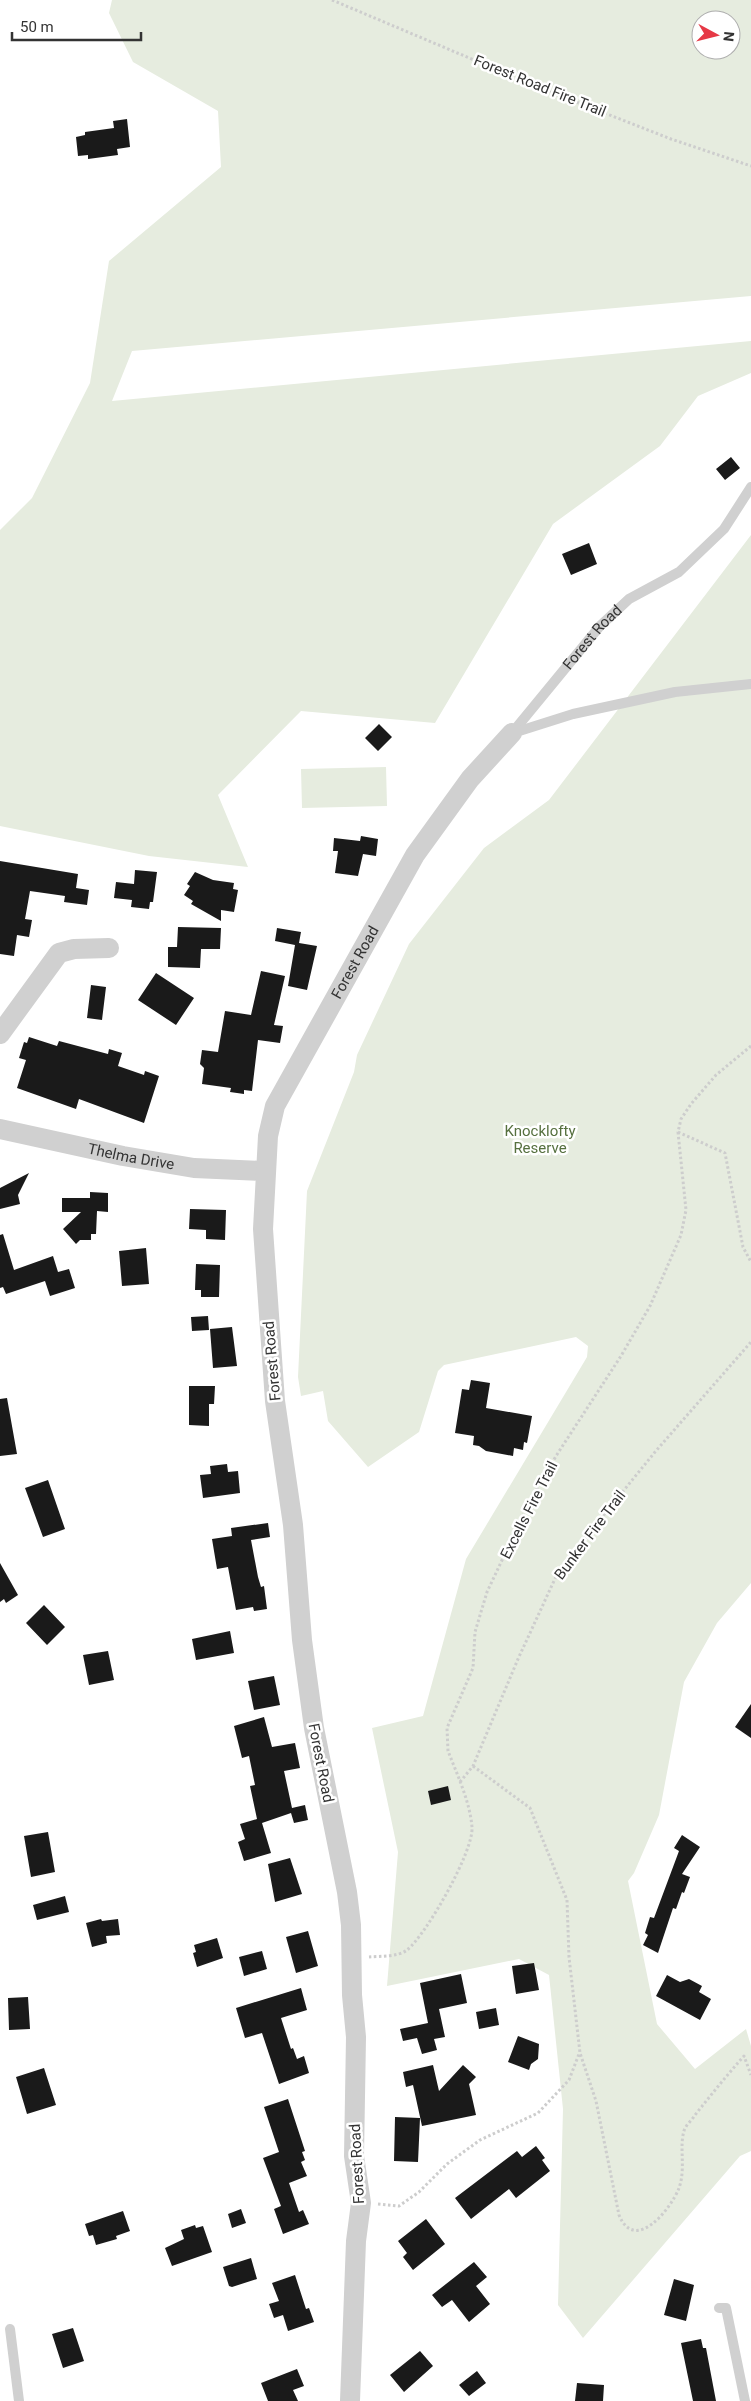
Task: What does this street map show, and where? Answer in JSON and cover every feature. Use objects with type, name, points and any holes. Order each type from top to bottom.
[{"type":"street","name":"Forest Road","points":[[350,2401],[356,2241],[361,2203],[354,2156],[356,2037],[352,1995],[352,1959],[347,1892],[312,1718],[302,1640],[294,1525],[275,1401],[263,1229],[264,1171],[268,1136],[275,1106],[414,855],[470,779],[512,733]]},
{"type":"street","points":[[0,1034],[59,953],[74,949],[109,948]]},
{"type":"street","name":"Thelma Drive","points":[[0,1129],[123,1156],[194,1168],[264,1171]]},
{"type":"lane","name":"Forest Road","points":[[512,733],[600,626],[629,599],[679,572],[724,529],[751,487]]},
{"type":"lane","points":[[512,733],[565,716],[675,692],[735,684],[751,684]]},
{"type":"lane","points":[[719,2308],[726,2308],[745,2401]]},
{"type":"lane","points":[[10,2329],[19,2401]]},
{"type":"path","name":"Forest Road Fire Trail","points":[[332,0],[538,87],[671,139],[751,166]]},
{"type":"path","name":"Excells Fire Trail","points":[[352,1959],[386,1956],[406,1950],[441,1905],[472,1839],[470,1819],[448,1750],[447,1728],[473,1668],[475,1632],[487,1592],[528,1505],[556,1456],[621,1356],[650,1306],[681,1235],[686,1210],[678,1132],[681,1119],[691,1104],[716,1075],[751,1046]]},
{"type":"path","points":[[678,1132],[725,1153],[743,1247],[751,1262]]},
{"type":"path","name":"Bunker Fire Trail","points":[[459,1782],[473,1766],[518,1659],[559,1570],[655,1452],[751,1342]]},
{"type":"path","points":[[473,1766],[530,1808],[567,1900],[569,1957],[580,2053],[596,2102],[619,2215],[623,2224],[634,2231],[653,2225],[679,2188],[683,2168],[684,2130],[744,2056],[751,2075]]},
{"type":"path","points":[[361,2203],[399,2206],[419,2192],[447,2164],[480,2140],[538,2113],[570,2080],[580,2053]]},
{"type":"green space","points":[[112,0],[751,0],[751,296],[132,351],[112,401],[751,341],[751,373],[698,396],[660,446],[553,524],[435,723],[301,711],[218,795],[248,867],[149,856],[0,826],[0,530],[32,498],[90,383],[109,261],[221,167],[218,111],[133,62],[109,13]]},
{"type":"green space","name":"Knocklofty Reserve","points":[[751,535],[751,1583],[717,1623],[684,1682],[659,1815],[634,1873],[628,1881],[657,2024],[695,2069],[746,2029],[751,2046],[751,2151],[740,2156],[583,2338],[558,2305],[563,2109],[549,1975],[519,1959],[387,1986],[398,1852],[372,1728],[423,1716],[466,1559],[587,1357],[588,1346],[576,1337],[444,1365],[438,1371],[419,1432],[368,1467],[328,1421],[323,1391],[301,1396],[298,1377],[307,1191],[354,1072],[357,1055],[409,944],[484,848],[549,800]]},
{"type":"green space","points":[[386,767],[387,806],[302,808],[301,769]]},
{"type":"building","points":[[127,119],[130,147],[117,149],[118,155],[88,159],[88,155],[78,156],[76,137],[85,135],[85,132],[114,128],[113,121]]},
{"type":"building","points":[[731,457],[740,468],[725,480],[716,469]]},
{"type":"building","points":[[589,543],[597,564],[571,575],[562,554]]},
{"type":"building","points":[[379,724],[392,737],[378,751],[365,738]]},
{"type":"building","points":[[361,836],[378,839],[376,856],[363,854],[358,876],[335,873],[338,851],[333,851],[334,838],[360,841]]},
{"type":"building","points":[[0,861],[78,874],[76,888],[89,890],[87,905],[64,902],[65,896],[30,891],[25,919],[32,920],[29,937],[17,935],[14,956],[0,954]]},
{"type":"building","points":[[135,870],[157,872],[153,902],[150,902],[149,909],[131,907],[132,900],[114,898],[116,882],[134,884]]},
{"type":"building","points":[[195,872],[213,880],[234,883],[233,889],[238,890],[234,912],[221,910],[221,921],[191,904],[193,901],[184,895],[190,886],[187,884]]},
{"type":"building","points":[[178,927],[221,928],[220,949],[201,949],[200,968],[168,967],[168,947],[177,947]]},
{"type":"building","points":[[277,928],[301,932],[299,943],[317,946],[307,990],[288,986],[295,945],[275,941]]},
{"type":"building","points":[[261,971],[285,976],[274,1025],[283,1026],[280,1043],[258,1040],[252,1091],[244,1090],[244,1094],[230,1092],[231,1088],[202,1084],[204,1068],[200,1064],[202,1050],[218,1052],[225,1011],[251,1015]]},
{"type":"building","points":[[156,973],[194,998],[176,1025],[138,1000]]},
{"type":"building","points":[[91,985],[106,987],[102,1020],[87,1018]]},
{"type":"building","points":[[29,1037],[57,1046],[59,1041],[108,1054],[109,1049],[122,1053],[118,1066],[144,1075],[145,1071],[159,1076],[144,1123],[79,1099],[76,1109],[17,1088],[26,1060],[19,1058],[24,1042],[27,1043]]},
{"type":"building","points":[[29,1173],[18,1195],[20,1204],[0,1209],[0,1188]]},
{"type":"building","points":[[90,1192],[108,1193],[108,1212],[97,1211],[96,1234],[91,1234],[91,1240],[80,1240],[76,1244],[63,1229],[81,1212],[62,1212],[62,1198],[90,1198]]},
{"type":"building","points":[[190,1209],[226,1210],[225,1240],[206,1239],[206,1230],[189,1229]]},
{"type":"building","points":[[3,1234],[14,1270],[53,1256],[58,1272],[69,1269],[75,1288],[50,1296],[45,1281],[6,1294],[3,1287],[0,1288],[0,1235]]},
{"type":"building","points":[[146,1248],[149,1284],[122,1286],[119,1251]]},
{"type":"building","points":[[196,1264],[220,1265],[219,1297],[201,1297],[201,1290],[195,1290]]},
{"type":"building","points":[[208,1316],[209,1330],[192,1331],[191,1317]]},
{"type":"building","points":[[232,1327],[237,1366],[213,1368],[210,1329]]},
{"type":"building","points":[[471,1380],[490,1383],[486,1408],[532,1416],[527,1443],[524,1442],[523,1450],[514,1448],[513,1456],[486,1451],[479,1446],[473,1445],[474,1436],[455,1433],[462,1389],[469,1390]]},
{"type":"building","points":[[189,1386],[215,1386],[214,1404],[209,1404],[209,1426],[189,1425]]},
{"type":"building","points":[[7,1398],[17,1454],[0,1456],[0,1399]]},
{"type":"building","points":[[227,1464],[228,1472],[238,1471],[240,1493],[203,1498],[200,1475],[211,1474],[210,1466]]},
{"type":"building","points":[[48,1480],[65,1529],[43,1537],[25,1488]]},
{"type":"building","points":[[268,1523],[270,1537],[251,1540],[258,1577],[261,1587],[264,1586],[267,1609],[254,1611],[253,1607],[236,1610],[228,1567],[217,1569],[212,1539],[232,1536],[231,1528]]},
{"type":"building","points":[[0,1563],[18,1595],[6,1603],[4,1599],[0,1602]]},
{"type":"building","points":[[44,1605],[65,1627],[47,1645],[26,1623]]},
{"type":"building","points":[[230,1631],[234,1653],[196,1660],[192,1639]]},
{"type":"building","points":[[108,1651],[114,1680],[89,1685],[83,1655]]},
{"type":"building","points":[[274,1676],[280,1705],[254,1710],[248,1681]]},
{"type":"building","points":[[751,1704],[751,1738],[735,1727]]},
{"type":"building","points":[[264,1717],[272,1747],[295,1743],[300,1768],[284,1771],[292,1808],[305,1805],[308,1820],[294,1823],[291,1813],[262,1823],[271,1853],[244,1861],[238,1842],[245,1839],[240,1824],[257,1819],[250,1786],[255,1785],[249,1756],[242,1758],[234,1726]]},
{"type":"building","points":[[448,1786],[451,1800],[431,1805],[428,1791]]},
{"type":"building","points":[[48,1832],[55,1872],[31,1877],[24,1836]]},
{"type":"building","points":[[682,1835],[700,1847],[682,1874],[690,1877],[676,1909],[673,1908],[658,1953],[643,1945],[648,1935],[645,1933],[650,1917],[654,1918],[679,1851],[674,1848]]},
{"type":"building","points":[[290,1858],[302,1894],[275,1902],[268,1864]]},
{"type":"building","points":[[65,1896],[69,1912],[37,1920],[33,1905]]},
{"type":"building","points":[[101,1919],[102,1921],[118,1919],[120,1935],[106,1936],[107,1943],[92,1947],[86,1923]]},
{"type":"building","points":[[308,1931],[318,1966],[296,1973],[286,1937]]},
{"type":"building","points":[[217,1938],[223,1958],[197,1967],[193,1953],[196,1952],[194,1945]]},
{"type":"building","points":[[262,1951],[267,1969],[244,1976],[239,1957]]},
{"type":"building","points":[[534,1963],[539,1990],[516,1994],[512,1966]]},
{"type":"building","points":[[461,1974],[467,2003],[439,2009],[445,2037],[434,2039],[437,2050],[422,2054],[417,2038],[403,2041],[400,2029],[428,2023],[420,1983]]},
{"type":"building","points":[[667,1975],[680,1982],[689,1979],[702,1986],[699,1992],[711,1999],[700,2020],[656,1996]]},
{"type":"building","points":[[301,1988],[307,2010],[281,2018],[291,2049],[293,2048],[297,2059],[304,2056],[309,2073],[279,2084],[262,2033],[245,2038],[236,2008]]},
{"type":"building","points":[[28,1997],[30,2029],[9,2030],[8,1998]]},
{"type":"building","points":[[496,2008],[499,2025],[479,2029],[476,2012]]},
{"type":"building","points":[[518,2036],[539,2044],[538,2059],[531,2064],[529,2070],[508,2062]]},
{"type":"building","points":[[433,2065],[439,2091],[463,2065],[476,2077],[469,2084],[476,2115],[422,2126],[413,2085],[406,2087],[403,2072]]},
{"type":"building","points":[[44,2068],[56,2105],[27,2114],[16,2077]]},
{"type":"building","points":[[288,2099],[305,2151],[302,2152],[305,2160],[301,2162],[307,2176],[289,2183],[299,2212],[303,2210],[309,2224],[283,2234],[274,2209],[281,2206],[263,2158],[279,2152],[264,2107]]},
{"type":"building","points":[[395,2117],[420,2118],[418,2162],[394,2161]]},
{"type":"building","points":[[536,2146],[545,2158],[542,2160],[550,2171],[516,2198],[509,2189],[471,2219],[455,2198],[517,2151],[522,2157]]},
{"type":"building","points":[[241,2209],[246,2223],[232,2228],[228,2214]]},
{"type":"building","points":[[123,2211],[130,2231],[116,2236],[117,2239],[96,2245],[93,2235],[89,2236],[85,2224]]},
{"type":"building","points":[[426,2219],[445,2244],[413,2270],[403,2257],[407,2253],[398,2241]]},
{"type":"building","points":[[195,2225],[196,2228],[203,2226],[212,2252],[172,2266],[165,2248],[184,2239],[181,2230]]},
{"type":"building","points":[[251,2258],[257,2279],[232,2287],[229,2286],[223,2267]]},
{"type":"building","points":[[474,2262],[487,2277],[476,2286],[490,2304],[469,2322],[452,2300],[442,2307],[432,2295]]},
{"type":"building","points":[[295,2275],[306,2309],[309,2308],[314,2322],[288,2331],[283,2315],[274,2318],[269,2304],[279,2301],[272,2283]]},
{"type":"building","points":[[674,2279],[694,2285],[686,2321],[664,2315]]},
{"type":"building","points":[[73,2328],[84,2361],[63,2368],[52,2334]]},
{"type":"building","points":[[701,2339],[703,2348],[706,2348],[716,2401],[693,2401],[681,2343]]},
{"type":"building","points":[[420,2351],[433,2366],[404,2392],[390,2375]]},
{"type":"building","points":[[297,2369],[304,2386],[293,2390],[298,2401],[268,2401],[261,2383]]},
{"type":"building","points":[[477,2371],[486,2383],[469,2396],[459,2385]]},
{"type":"building","points":[[577,2383],[604,2385],[603,2401],[575,2401]]}]
